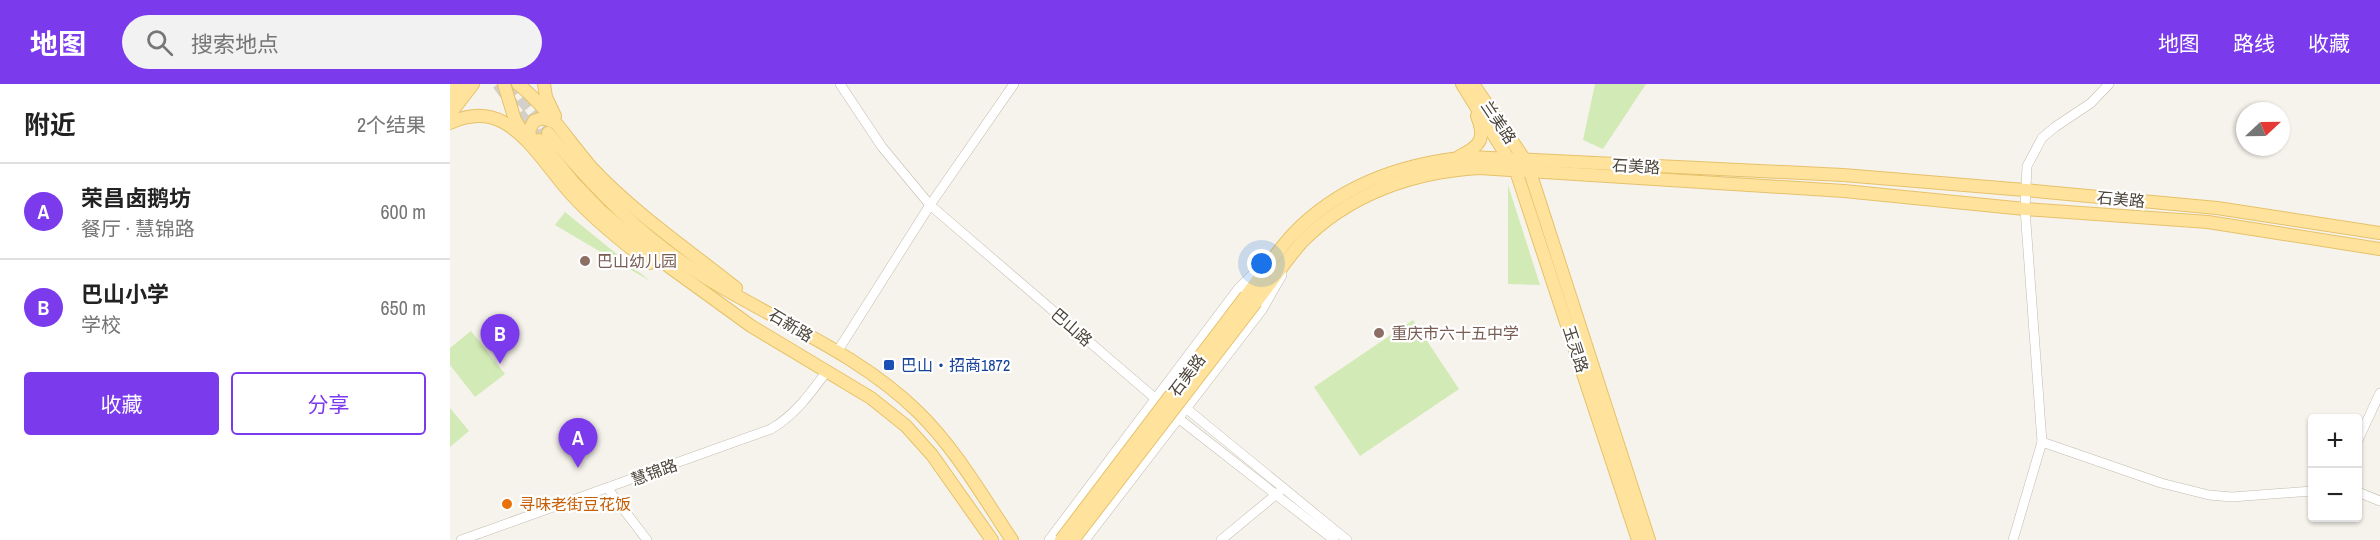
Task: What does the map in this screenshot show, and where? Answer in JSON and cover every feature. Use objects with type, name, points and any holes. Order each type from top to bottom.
[{"type":"main road","points":[[450,99],[472,84]]},
{"type":"main road","points":[[450,114],[472,84]]},
{"type":"main road","points":[[504,84],[515,120],[540,141]]},
{"type":"main road","points":[[518,84],[559,126],[591,167],[642,215],[760,307]]},
{"type":"main road","points":[[544,84],[546,97],[559,126]]},
{"type":"main road","points":[[1452,159],[1473,149],[1482,134],[1468,87]]},
{"type":"main road","name":"兰美路","points":[[1468,87],[1510,159]]},
{"type":"main road","name":"兰美路","points":[[1468,87],[1527,166]]},
{"type":"main road","points":[[450,123],[470,116],[497,119],[514,130],[540,141]]},
{"type":"main road","points":[[540,141],[529,131],[534,121],[543,118],[559,126]]},
{"type":"main road","name":"石新路","points":[[540,141],[644,234],[708,280],[837,352],[882,382],[918,412],[947,446],[1012,540]]},
{"type":"main road","name":"石新路","points":[[540,141],[573,196],[623,243],[671,278],[871,398],[906,426],[932,456],[992,540]]},
{"type":"main road","name":"石美路","points":[[1073,540],[1320,208],[1375,178],[1400,169],[1452,159],[1510,159],[1527,166],[2208,222],[2380,249]]},
{"type":"main road","name":"玉灵路","points":[[1510,159],[1568,308],[1649,540]]},
{"type":"main road","name":"石美路","points":[[1296,239],[1358,199],[1406,181],[1432,173],[1456,170],[1479,168],[1516,171],[1527,166],[1843,175],[2217,208],[2380,233]]},
{"type":"main road","name":"玉灵路","points":[[1527,166],[1638,540]]},
{"type":"main road","name":"石美路","points":[[1061,540],[1251,299]]},
{"type":"street","name":"巴山路","points":[[840,84],[882,147],[930,205],[1179,418],[1347,540]]},
{"type":"street","points":[[837,352],[930,205],[1014,84]]},
{"type":"street","points":[[2013,540],[2042,442],[2025,208],[2027,166],[2042,138],[2091,103],[2109,84]]},
{"type":"street","points":[[1049,540],[1238,290],[1296,239]]},
{"type":"street","points":[[1085,540],[1262,310],[1296,239]]},
{"type":"street","name":"慧锦路","points":[[461,540],[771,429],[802,404],[826,371]]},
{"type":"street","name":"巴山路","points":[[1163,389],[1334,540]]},
{"type":"street","points":[[2362,431],[2380,393]]},
{"type":"street","points":[[2042,442],[2161,483],[2199,493],[2232,497],[2308,491]]},
{"type":"street","points":[[608,489],[647,540]]},
{"type":"street","points":[[1221,540],[1280,491]]},
{"type":"street","points":[[2362,494],[2380,501]]},
{"type":"green space","points":[[1595,84],[1646,84],[1603,149],[1583,140]]},
{"type":"green space","points":[[1508,185],[1540,285],[1508,284]]},
{"type":"green space","points":[[565,212],[650,281],[555,225]]},
{"type":"green space","points":[[1413,320],[1459,389],[1360,456],[1314,387]]},
{"type":"green space","points":[[471,331],[505,374],[475,397],[450,365],[450,348]]},
{"type":"green space","points":[[450,408],[469,431],[450,447]]},
{"type":"tunnel","points":[[498,84],[536,136]]},
{"type":"tunnel","points":[[510,84],[548,133]]},
{"type":"place","name":"巴山幼儿园","points":[[585,261]]},
{"type":"place","name":"重庆市六十五中学","points":[[1379,333]]},
{"type":"place","name":"巴山小学","points":[[500,364]]},
{"type":"place","name":"巴山‧招商1872","points":[[889,365]]},
{"type":"place","name":"荣昌卤鹅坊","points":[[578,468]]},
{"type":"place","name":"寻味老街豆花饭","points":[[507,504]]}]
